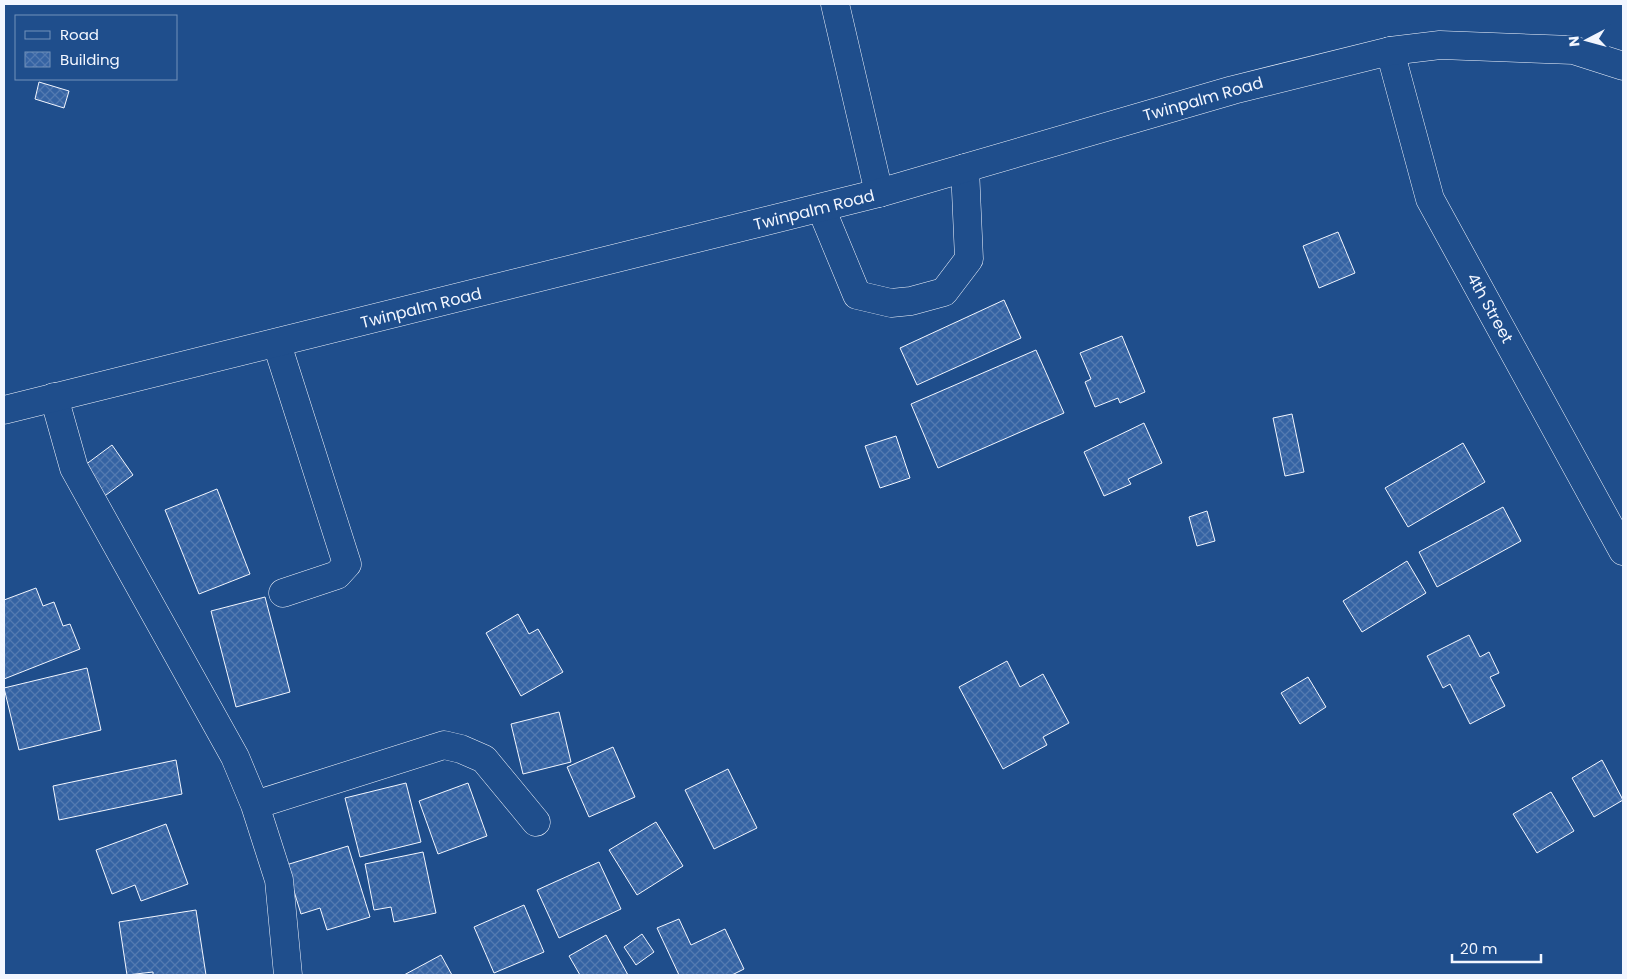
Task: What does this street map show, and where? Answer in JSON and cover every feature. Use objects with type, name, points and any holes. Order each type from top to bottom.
[{"type":"street","points":[[835,4],[878,193]]},
{"type":"street","name":"Twinpalm Road","points":[[4,410],[821,208],[1233,90],[1390,51],[1440,45],[1573,50],[1623,66]]},
{"type":"street","name":"4th Street","points":[[1390,51],[1430,198],[1623,551]]},
{"type":"street","points":[[821,208],[857,295],[891,304],[944,292],[969,259],[965,168]]},
{"type":"street","points":[[277,344],[347,564],[337,575],[283,593]]},
{"type":"street","points":[[54,397],[74,468],[235,757],[255,805],[279,880],[288,975]]},
{"type":"street","points":[[255,805],[444,745],[461,749],[484,759],[536,822]]},
{"type":"building","points":[[39,82],[69,91],[64,108],[35,99]]},
{"type":"building","points":[[1338,232],[1355,273],[1319,288],[1303,246]]},
{"type":"building","points":[[1004,300],[1021,338],[917,385],[900,348]]},
{"type":"building","points":[[1122,336],[1145,392],[1120,403],[1118,398],[1095,407],[1085,382],[1091,379],[1080,353]]},
{"type":"building","points":[[1036,350],[1064,413],[938,468],[911,404]]},
{"type":"building","points":[[1292,414],[1304,472],[1285,476],[1273,418]]},
{"type":"building","points":[[1144,423],[1162,463],[1128,479],[1131,484],[1104,496],[1084,452]]},
{"type":"building","points":[[896,436],[910,478],[880,488],[865,446]]},
{"type":"building","points":[[1463,443],[1485,482],[1408,527],[1385,488]]},
{"type":"building","points":[[112,445],[133,475],[102,498],[81,468]]},
{"type":"building","points":[[217,489],[250,574],[199,594],[165,510]]},
{"type":"building","points":[[1503,507],[1521,541],[1437,587],[1419,552]]},
{"type":"building","points":[[1207,511],[1215,541],[1197,546],[1189,517]]},
{"type":"building","points":[[1407,561],[1426,593],[1362,632],[1343,601]]},
{"type":"building","points":[[36,588],[43,606],[54,602],[63,626],[70,624],[80,649],[4,679],[4,600]]},
{"type":"building","points":[[265,597],[290,692],[236,707],[211,611]]},
{"type":"building","points":[[518,614],[529,634],[538,629],[563,672],[521,696],[486,633]]},
{"type":"building","points":[[1469,635],[1480,657],[1489,652],[1499,673],[1490,677],[1505,706],[1470,724],[1450,684],[1443,688],[1427,656]]},
{"type":"building","points":[[1007,661],[1020,687],[1043,674],[1069,723],[1043,737],[1047,745],[1003,769],[959,687]]},
{"type":"building","points":[[87,668],[101,730],[19,750],[4,688]]},
{"type":"building","points":[[1308,677],[1326,707],[1300,724],[1281,693]]},
{"type":"building","points":[[559,712],[571,762],[523,774],[511,724]]},
{"type":"building","points":[[613,747],[635,797],[589,817],[567,767]]},
{"type":"building","points":[[176,760],[182,794],[59,820],[53,786]]},
{"type":"building","points":[[1602,760],[1623,800],[1594,817],[1572,778]]},
{"type":"building","points":[[728,769],[757,828],[714,849],[685,790]]},
{"type":"building","points":[[406,783],[421,842],[360,857],[345,798]]},
{"type":"building","points":[[468,783],[487,836],[438,854],[419,801]]},
{"type":"building","points":[[1551,792],[1574,831],[1537,853],[1513,814]]},
{"type":"building","points":[[656,822],[683,866],[637,895],[609,850]]},
{"type":"building","points":[[166,824],[188,884],[141,901],[135,885],[112,894],[96,850]]},
{"type":"building","points":[[348,846],[370,917],[327,930],[320,908],[301,914],[286,865]]},
{"type":"building","points":[[423,852],[436,913],[394,922],[391,907],[374,910],[365,864]]},
{"type":"building","points":[[599,862],[621,909],[559,938],[537,890]]},
{"type":"building","points":[[524,905],[544,952],[494,973],[474,927]]},
{"type":"building","points":[[196,910],[206,975],[153,975],[153,972],[127,975],[119,922]]},
{"type":"building","points":[[679,919],[691,945],[725,929],[744,969],[732,975],[679,975],[657,928]]},
{"type":"building","points":[[642,934],[654,952],[636,965],[624,947]]},
{"type":"building","points":[[606,935],[628,975],[580,975],[569,956]]},
{"type":"building","points":[[441,955],[452,975],[404,975]]}]
